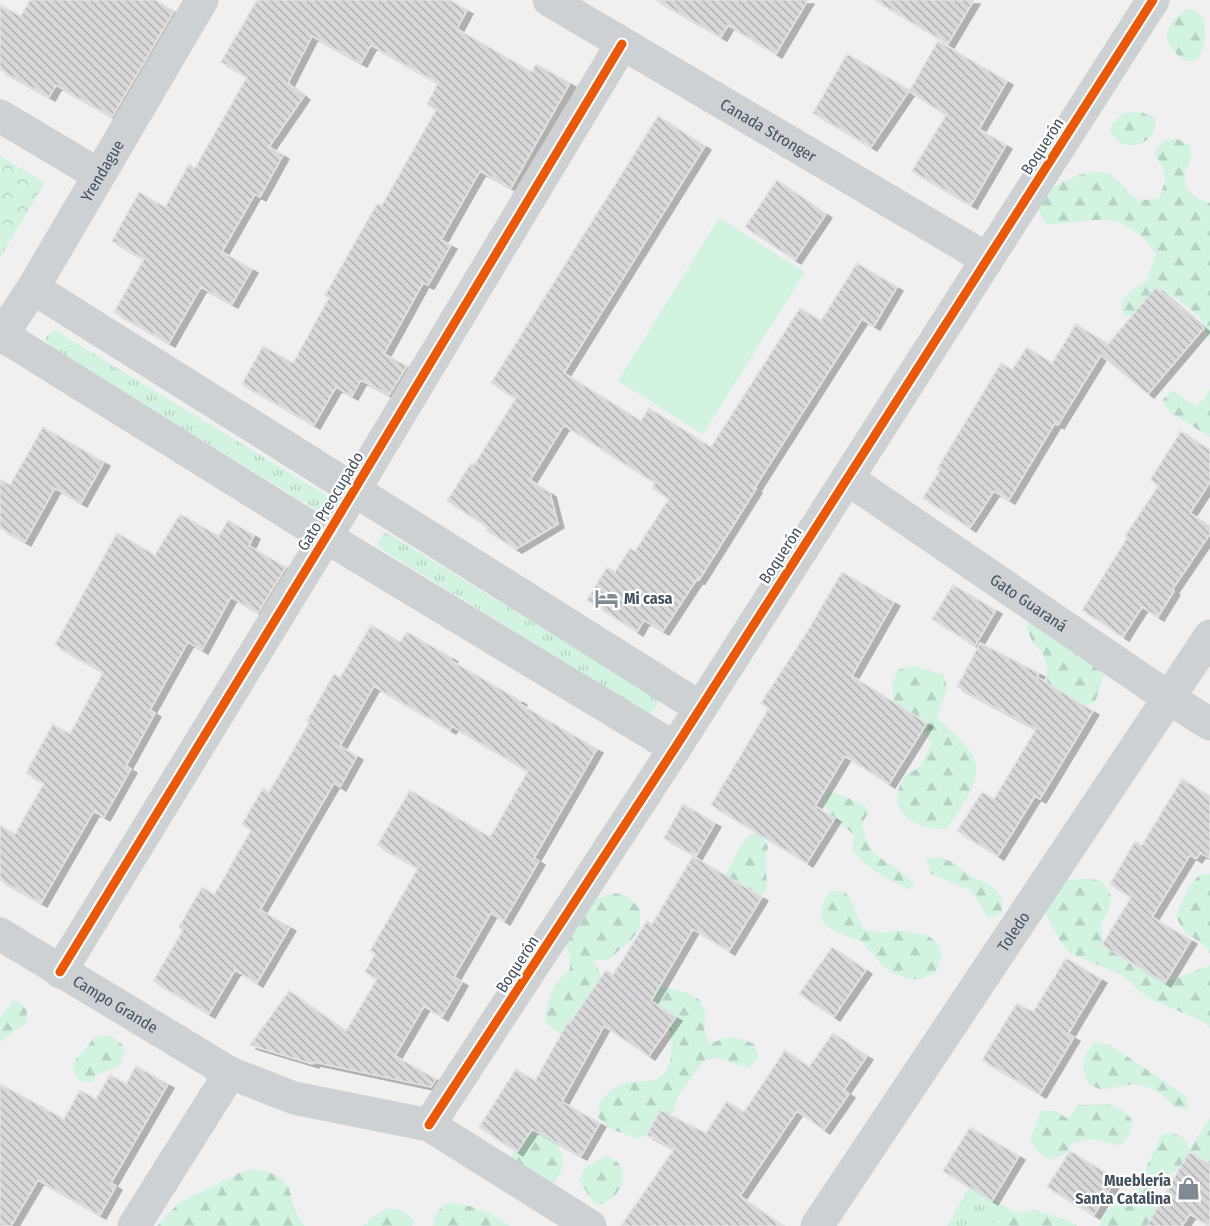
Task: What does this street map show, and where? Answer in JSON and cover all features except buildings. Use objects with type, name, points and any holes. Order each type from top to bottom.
[{"type":"street","name":"Yrendague","points":[[1,337],[33,288],[202,0]]},
{"type":"street","name":"Canada Stronger","points":[[549,0],[987,259]]},
{"type":"street","name":"Boquerón","points":[[429,1125],[675,748],[1153,0]]},
{"type":"street","name":"Gato Preocupado","points":[[60,972],[326,537],[622,44]]},
{"type":"street","points":[[0,116],[99,175]]},
{"type":"street","points":[[33,288],[699,708]]},
{"type":"street","points":[[1,337],[675,748]]},
{"type":"street","name":"Gato Guaraná","points":[[848,478],[1210,724]]},
{"type":"street","name":"Toledo","points":[[818,1226],[1210,636]]},
{"type":"street","name":"Campo Grande","points":[[0,934],[230,1073]]},
{"type":"street","points":[[134,1226],[230,1073],[294,1098],[429,1125],[590,1226]]},
{"type":"green space","points":[[1187,9],[1201,15],[1205,25],[1204,44],[1198,60],[1182,59],[1169,45],[1167,39],[1172,23]]},
{"type":"green space","points":[[1141,112],[1155,118],[1155,128],[1145,141],[1138,145],[1130,145],[1115,138],[1110,130],[1113,123],[1124,113]]},
{"type":"green space","points":[[1177,139],[1190,145],[1191,159],[1184,173],[1186,188],[1197,198],[1210,203],[1210,340],[1200,317],[1176,298],[1163,293],[1138,315],[1123,316],[1121,301],[1132,290],[1146,282],[1156,254],[1135,232],[1122,224],[1108,220],[1046,224],[1039,211],[1040,197],[1046,192],[1063,182],[1092,172],[1108,174],[1134,197],[1148,200],[1159,198],[1165,180],[1161,165],[1154,153],[1163,141]]},
{"type":"green space","points":[[0,156],[45,183],[0,257]]},
{"type":"green space","points":[[719,218],[805,272],[703,434],[618,381]]},
{"type":"green space","points":[[52,331],[56,331],[329,497],[332,502],[324,512],[320,512],[48,346],[46,337]]},
{"type":"green space","points":[[1210,388],[1210,437],[1171,413],[1162,401],[1172,390],[1196,407],[1206,397]]},
{"type":"green space","points":[[384,533],[656,698],[659,703],[652,713],[647,713],[381,549],[378,541]]},
{"type":"green space","points":[[1028,614],[1105,672],[1095,702],[1081,708],[1064,707],[1047,682],[1047,667],[1043,654],[1033,643],[1027,629]]},
{"type":"green space","points":[[914,666],[944,675],[947,689],[937,717],[966,746],[976,765],[971,790],[946,829],[935,829],[914,823],[900,810],[897,801],[898,791],[904,777],[916,770],[932,743],[913,718],[901,711],[893,699],[892,684],[898,670]]},
{"type":"green space","points":[[833,792],[864,805],[869,811],[862,824],[870,847],[882,860],[905,875],[915,886],[909,889],[893,882],[858,857],[852,850],[855,836],[833,818],[826,807],[827,793]]},
{"type":"green space","points":[[761,833],[768,847],[767,890],[755,901],[722,881],[748,836]]},
{"type":"green space","points":[[940,857],[992,886],[1002,898],[1002,913],[988,918],[972,891],[931,874],[925,859]]},
{"type":"green space","points":[[1210,874],[1210,954],[1208,949],[1183,930],[1176,916],[1189,887],[1199,875]]},
{"type":"green space","points":[[1089,878],[1103,882],[1111,896],[1109,910],[1101,924],[1102,939],[1124,961],[1163,982],[1210,965],[1210,1028],[1204,1022],[1146,997],[1124,976],[1070,953],[1060,941],[1045,912],[1059,881]]},
{"type":"green space","points":[[830,891],[845,892],[864,929],[883,933],[897,930],[927,935],[939,944],[942,958],[936,972],[922,979],[907,979],[882,965],[862,942],[832,930],[821,920],[822,905]]},
{"type":"green space","points":[[616,893],[630,898],[640,910],[640,928],[631,940],[608,960],[593,960],[604,981],[568,1038],[555,1031],[545,1020],[552,992],[559,980],[570,969],[570,955],[563,940],[583,909],[597,899]]},
{"type":"green space","points":[[641,981],[685,992],[700,1000],[706,1016],[704,1031],[711,1044],[728,1038],[742,1039],[754,1044],[759,1057],[748,1068],[718,1058],[704,1060],[678,1096],[674,1110],[664,1124],[638,1139],[609,1128],[598,1117],[600,1103],[615,1088],[625,1083],[653,1080],[660,1077],[669,1065],[671,1042],[669,1028],[655,1021]]},
{"type":"green space","points":[[15,999],[27,1010],[26,1024],[13,1031],[0,1043],[0,1017]]},
{"type":"green space","points":[[109,1035],[122,1044],[125,1050],[120,1066],[96,1075],[94,1082],[80,1080],[74,1070],[76,1060],[93,1038]]},
{"type":"green space","points":[[1094,1042],[1110,1045],[1186,1096],[1189,1110],[1174,1106],[1161,1094],[1148,1087],[1133,1084],[1102,1090],[1089,1084],[1083,1067],[1087,1053]]},
{"type":"green space","points":[[1108,1104],[1122,1109],[1132,1120],[1130,1134],[1121,1146],[1092,1139],[1073,1143],[1065,1154],[1051,1160],[1039,1153],[1030,1140],[1041,1111],[1056,1111],[1068,1119],[1078,1105]]},
{"type":"green space","points":[[1210,1118],[1210,1164],[1189,1152],[1184,1166],[1164,1178],[1149,1197],[1159,1211],[1160,1226],[1100,1226],[1110,1208],[1130,1198],[1135,1192],[1162,1134],[1180,1136],[1187,1142],[1189,1150]]},
{"type":"green space","points":[[535,1133],[550,1138],[561,1150],[563,1165],[553,1184],[507,1163],[520,1141]]},
{"type":"green space","points":[[606,1156],[615,1160],[621,1167],[622,1184],[612,1198],[604,1203],[595,1204],[579,1181],[585,1168]]},
{"type":"green space","points":[[253,1169],[269,1172],[286,1182],[298,1216],[305,1226],[157,1226],[180,1202],[239,1173]]},
{"type":"green space","points":[[970,1186],[1038,1226],[947,1226]]},
{"type":"green space","points":[[445,1203],[479,1209],[496,1216],[510,1226],[433,1226],[435,1215]]},
{"type":"green space","points":[[389,1208],[403,1211],[415,1221],[412,1226],[363,1226],[374,1216]]},
{"type":"green space","points":[[1036,1210],[1077,1226],[988,1226],[1004,1216]]},
{"type":"cycle path","points":[[429,1125],[675,748],[1153,0]]},
{"type":"cycle path","points":[[60,972],[326,537],[622,44]]},
{"type":"place","name":"Mi casa","points":[[606,598]]},
{"type":"place","name":"Mueblería Santa Catalina","points":[[1189,1189]]}]
